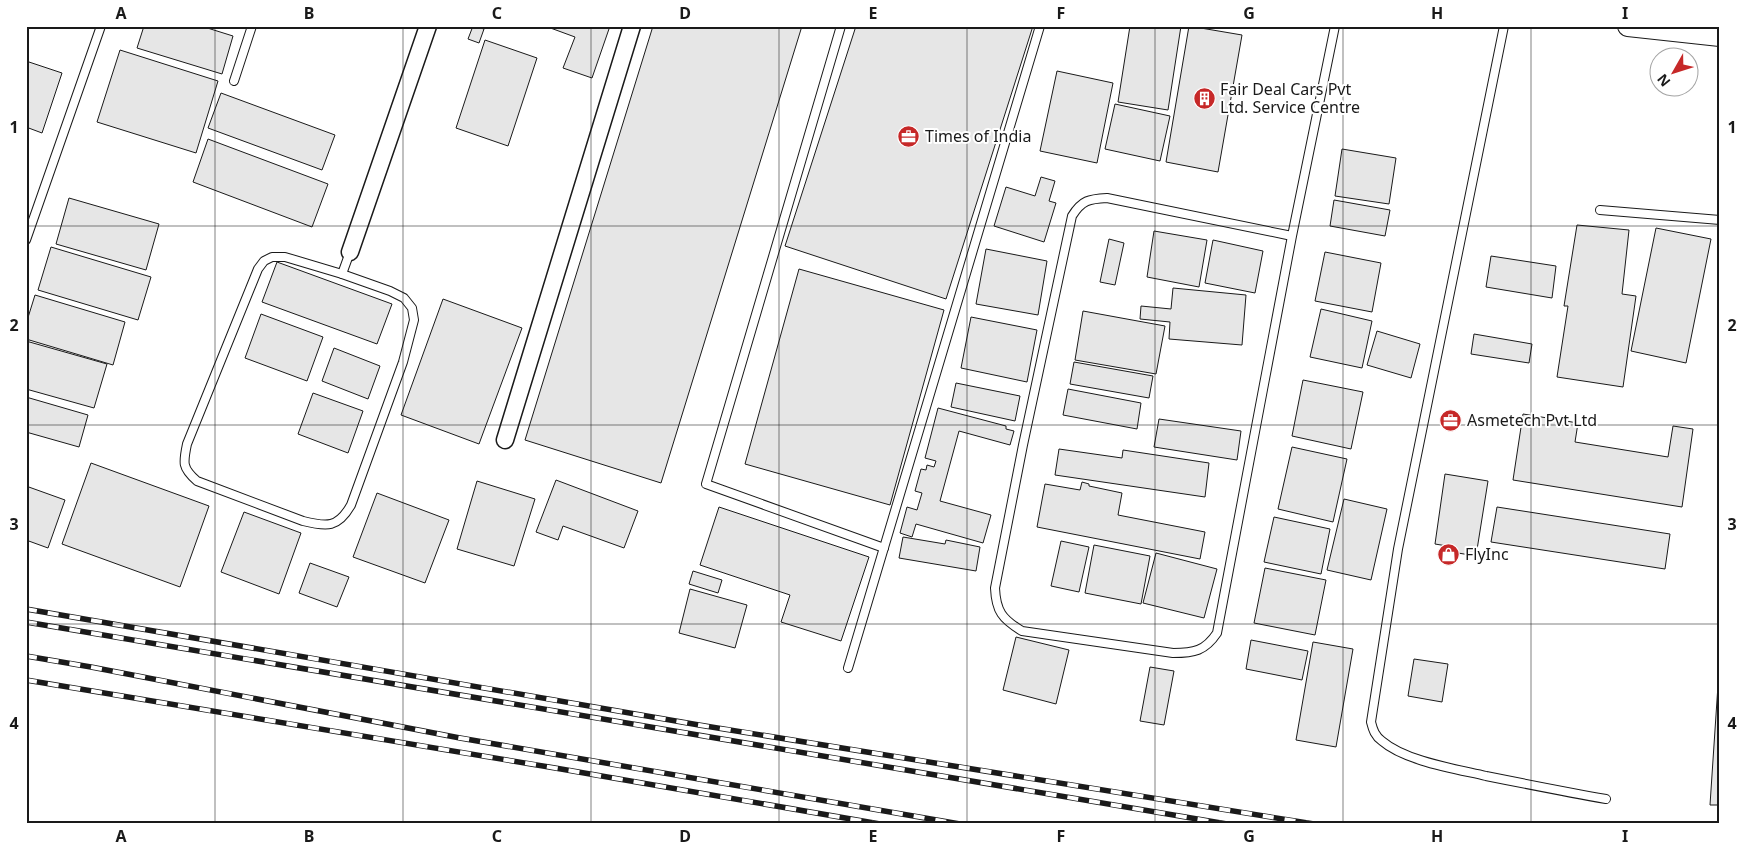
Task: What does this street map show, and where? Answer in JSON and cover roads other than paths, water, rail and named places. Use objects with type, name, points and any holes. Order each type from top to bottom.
[{"type":"street","points":[[350,252],[428,26]]},
{"type":"street","points":[[505,440],[632,26]]},
{"type":"street","points":[[1628,26],[1720,36]]},
{"type":"lane","points":[[26,240],[101,26]]},
{"type":"lane","points":[[234,81],[252,26]]},
{"type":"lane","points":[[841,26],[706,484],[884,548]]},
{"type":"lane","points":[[848,668],[1040,26]]},
{"type":"lane","points":[[1292,236],[1107,198],[1094,198],[1080,204],[1072,216],[1070,225],[1023,445],[995,588],[995,600],[1000,613],[1007,622],[1022,631],[1173,653],[1186,653],[1201,649],[1210,643],[1217,633],[1292,236],[1335,26]]},
{"type":"lane","points":[[1504,26],[1398,549],[1371,722],[1374,733],[1382,742],[1404,754],[1444,767],[1606,799]]},
{"type":"lane","points":[[1600,210],[1720,220]]},
{"type":"lane","points":[[342,274],[350,252]]},
{"type":"lane","points":[[272,257],[285,257],[342,274],[404,298],[412,308],[414,320],[403,362],[351,505],[345,516],[333,524],[322,525],[303,521],[197,481],[187,472],[184,461],[187,444],[258,269],[264,261],[272,257]]},
{"type":"railway","points":[[26,609],[699,725],[1314,824]]},
{"type":"railway","points":[[26,622],[1227,824]]},
{"type":"railway","points":[[26,656],[460,738],[960,824]]},
{"type":"railway","points":[[26,680],[880,824]]},
{"type":"place","name":"Fair Deal Cars Pvt Ltd. Service Centre","points":[[1204,98]]},
{"type":"place","name":"Times of India","points":[[909,136]]},
{"type":"place","name":"Asmetech Pvt Ltd","points":[[1451,420]]},
{"type":"place","name":"FlyInc","points":[[1449,554]]}]
